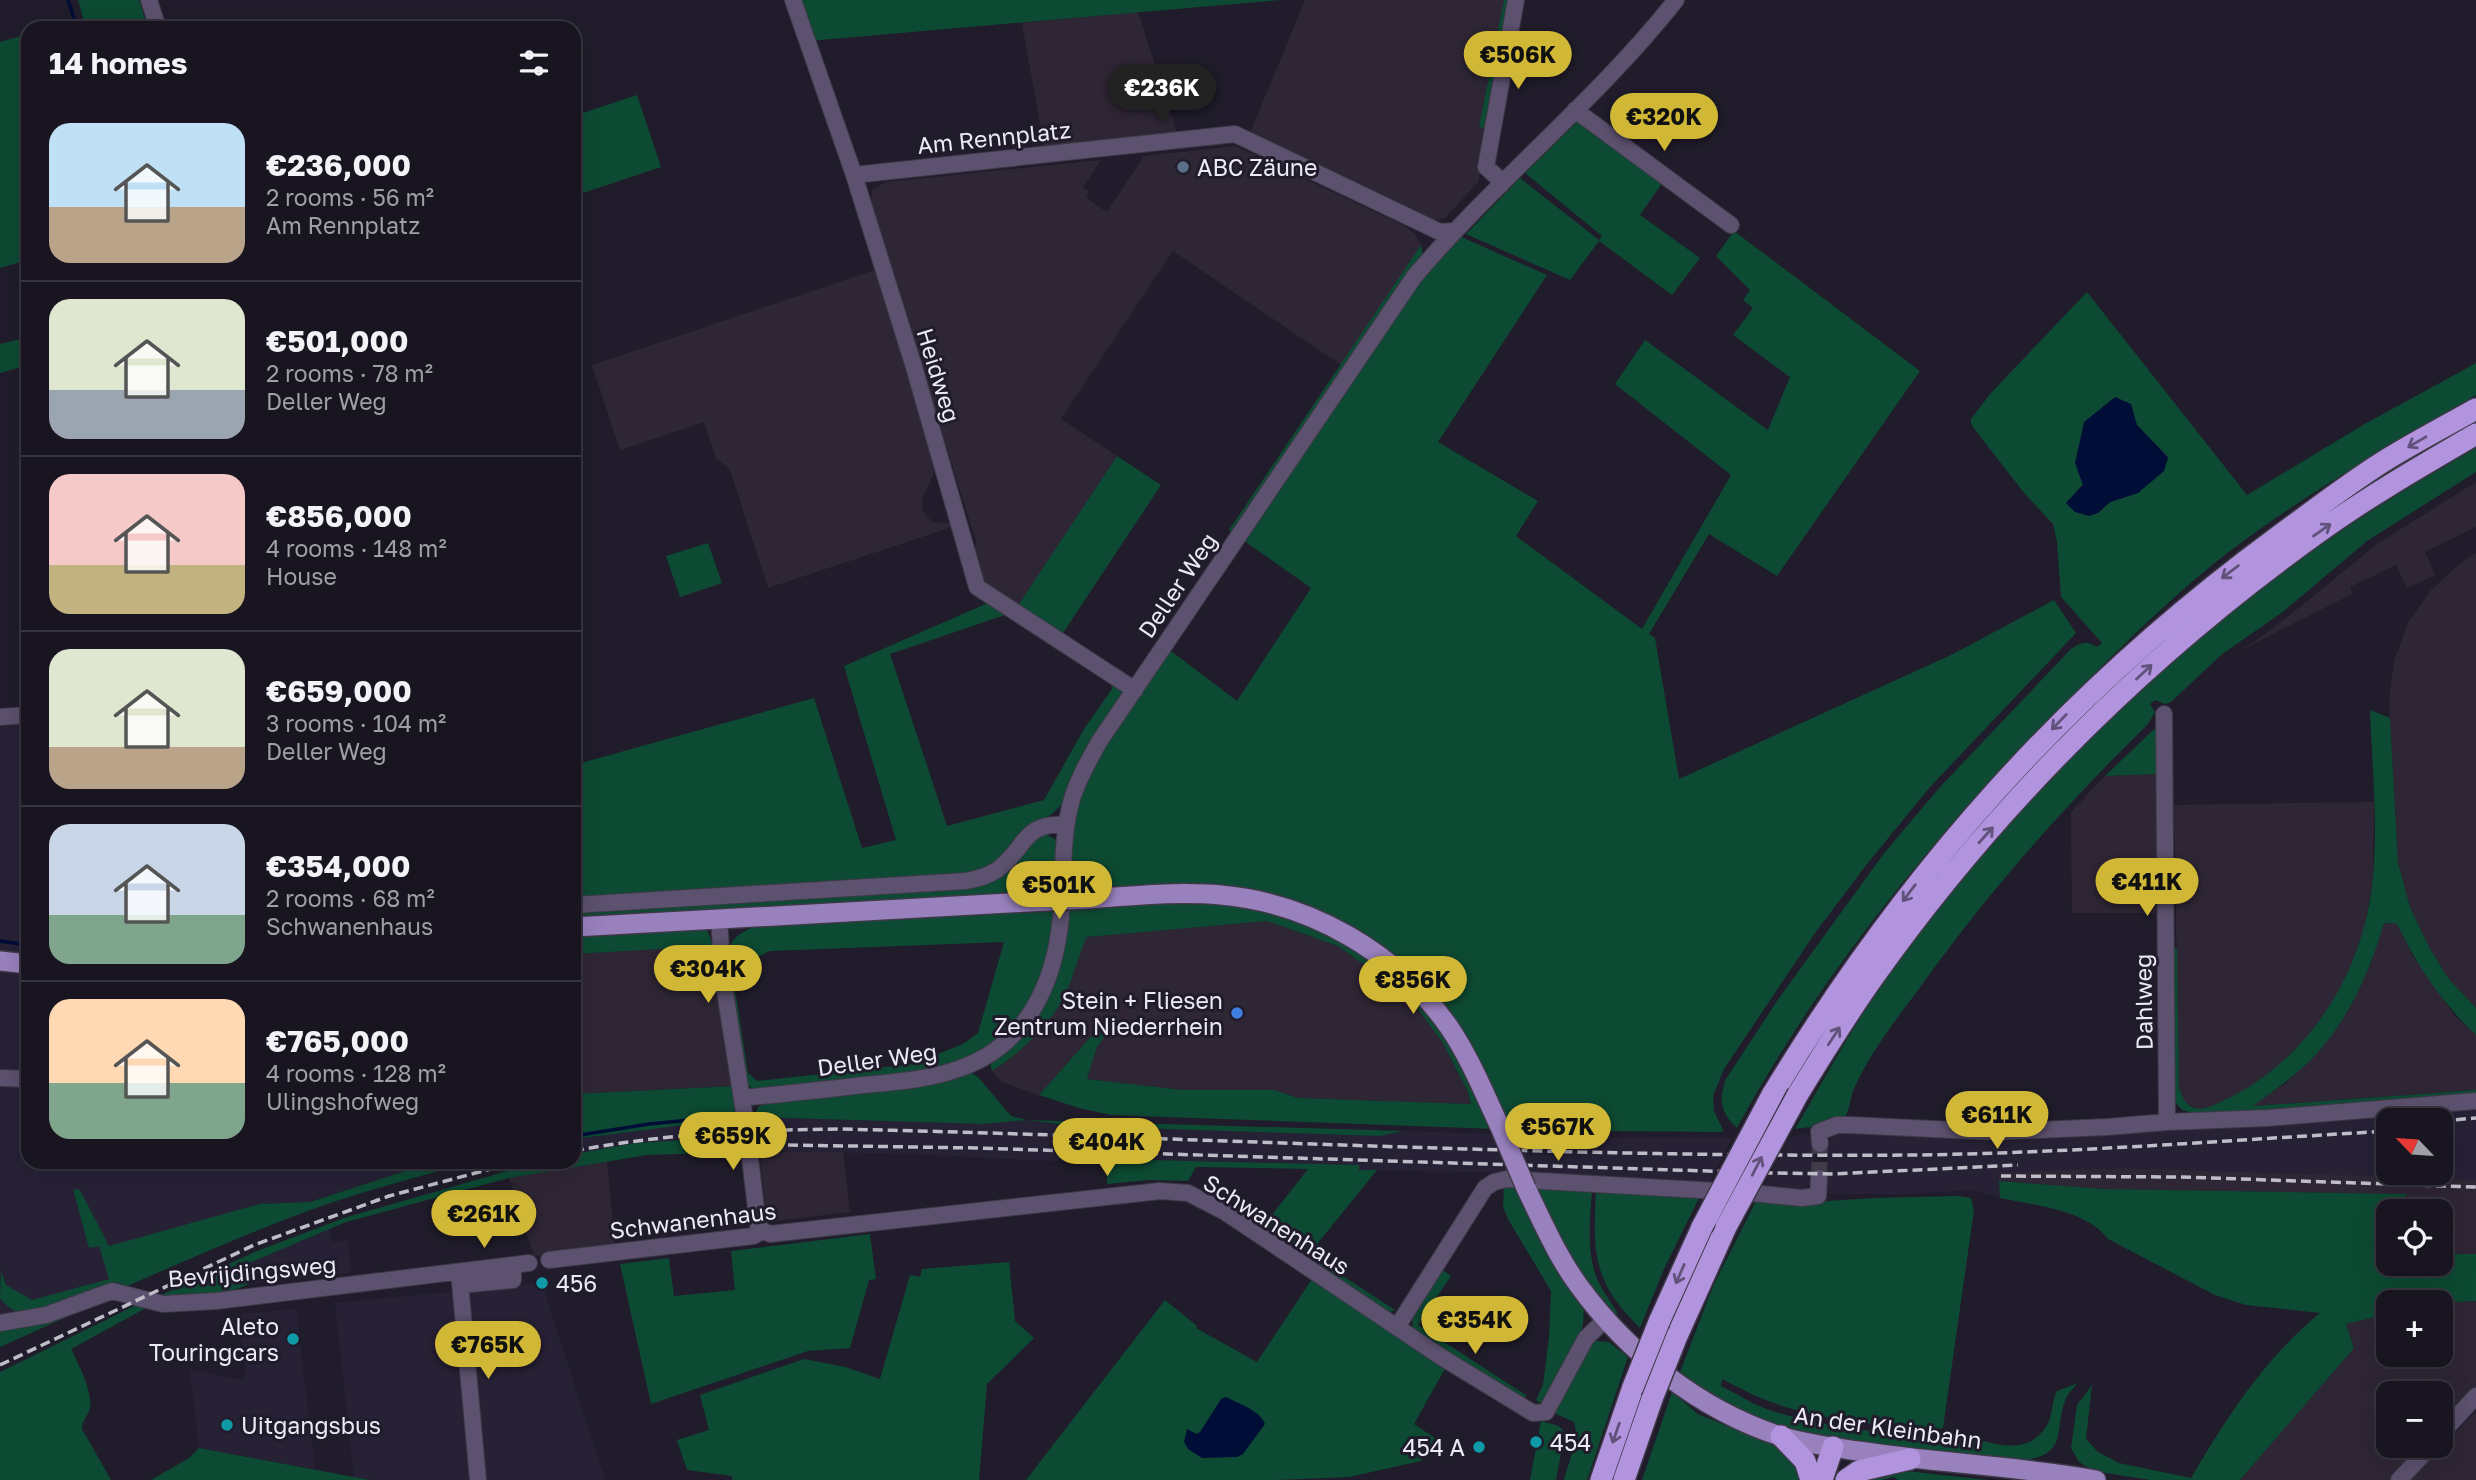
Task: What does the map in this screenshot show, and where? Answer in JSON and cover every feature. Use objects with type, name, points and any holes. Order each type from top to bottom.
[{"type":"highway","points":[[1601,1480],[1633,1387],[1702,1227],[1772,1096],[1849,975],[1924,874],[2017,766],[2077,704],[2146,642],[2244,562],[2387,460],[2476,409]]},
{"type":"highway","points":[[1624,1480],[1677,1336],[1726,1227],[1798,1094],[1872,979],[1943,885],[2033,782],[2151,665],[2319,532],[2476,434]]},
{"type":"highway","points":[[1782,1436],[1805,1461],[1811,1480]]},
{"type":"highway","points":[[1822,1480],[1838,1448]]},
{"type":"highway","points":[[1835,1480],[1838,1448]]},
{"type":"highway","points":[[1846,1480],[1859,1471],[1910,1459]]},
{"type":"main road","name":"An der Kleinbahn","points":[[581,927],[1160,894],[1220,894],[1275,905],[1334,928],[1376,953],[1397,970],[1448,1026],[1473,1068],[1553,1245],[1578,1285],[1628,1342],[1677,1383],[1741,1420],[1782,1436],[1910,1459],[1992,1466],[2096,1480]]},
{"type":"main road","points":[[0,948],[21,950]]},
{"type":"main road","points":[[0,961],[21,963]]},
{"type":"street","points":[[149,0],[156,21]]},
{"type":"street","name":"Heidweg","points":[[793,0],[853,175],[914,367],[977,587],[1135,690]]},
{"type":"street","points":[[1501,185],[1486,167],[1516,0]]},
{"type":"street","name":"Deller Weg","points":[[742,1098],[935,1076],[979,1060],[1017,1031],[1042,994],[1051,971],[1059,927],[1066,825],[1083,771],[1099,742],[1414,277],[1453,231],[1642,43],[1676,0]]},
{"type":"street","points":[[1575,110],[1731,225]]},
{"type":"street","name":"Am Rennplatz","points":[[853,175],[1235,134],[1440,232],[1453,231]]},
{"type":"street","name":"Dahlweg","points":[[2164,714],[2167,1122]]},
{"type":"street","points":[[0,717],[21,716]]},
{"type":"street","points":[[581,905],[967,881],[997,870],[1040,827],[1049,824],[1066,825]]},
{"type":"street","points":[[719,919],[723,979],[758,1225],[763,1231]]},
{"type":"street","points":[[0,1078],[21,1079]]},
{"type":"street","points":[[1820,1144],[1819,1132],[1837,1125],[1995,1132],[2267,1118],[2476,1101]]},
{"type":"street","points":[[1396,1327],[1485,1188],[1494,1182],[1507,1179],[1739,1192],[1790,1198],[1818,1196],[1819,1178]]},
{"type":"street","name":"Schwanenhaus","points":[[549,1260],[753,1236],[763,1231],[770,1234],[1160,1191],[1188,1193],[1225,1212],[1396,1327],[1533,1413],[1546,1412],[1586,1338],[1606,1319]]},
{"type":"street","name":"Bevrijdingsweg","points":[[0,1322],[46,1315],[112,1291],[163,1304],[203,1302],[460,1278],[513,1280],[521,1264]]},
{"type":"street","points":[[460,1278],[478,1480]]},
{"type":"street","points":[[2453,1421],[2476,1396]]},
{"type":"street","points":[[2399,1480],[2420,1458]]},
{"type":"street","name":"An der Kleinbahn","points":[[1992,1466],[2017,1480]]},
{"type":"shaded area","points":[[1305,0],[1504,0],[1479,127],[1489,129],[1478,182],[1445,218],[1435,220],[1250,133]]},
{"type":"shaded area","points":[[1138,12],[1177,133],[1044,147],[1022,23]]},
{"type":"shaded area","points":[[1235,146],[1405,226],[1415,234],[1421,245],[1341,365],[1173,251],[1061,419],[1117,456],[1017,607],[981,583],[971,553],[977,544],[871,207],[872,190],[886,182],[1101,160],[1083,187],[1089,191],[1086,198],[1107,212],[1144,156]]},
{"type":"shaded area","points":[[875,270],[934,454],[935,466],[923,496],[922,510],[932,522],[951,523],[952,527],[768,588],[730,470],[716,458],[704,422],[620,450],[592,365]]},
{"type":"shaded area","points":[[2476,482],[2476,527],[2425,552],[2435,575],[2407,588],[2396,565],[2350,587],[2352,594],[2235,653],[2263,636],[2377,544]]},
{"type":"shaded area","points":[[2476,553],[2476,1008],[2448,978],[2429,947],[2410,907],[2398,863],[2389,701],[2394,661],[2408,623],[2431,590]]},
{"type":"shaded area","points":[[21,722],[21,1169],[411,1169],[310,1202],[260,1204],[151,1274],[45,1311],[0,1318],[0,723]]},
{"type":"shaded area","points":[[2159,774],[2161,913],[2072,913],[2071,812],[2105,776]]},
{"type":"shaded area","points":[[2374,802],[2373,877],[2365,926],[2353,962],[2333,1002],[2306,1038],[2274,1070],[2237,1096],[2203,1110],[2190,1106],[2182,1098],[2179,1087],[2174,805]]},
{"type":"shaded area","name":"Stein + Fliesen Zentrum Niederrhein","points":[[1267,921],[1338,946],[1399,990],[1417,1008],[1443,1043],[1468,1092],[1471,1104],[1298,1098],[1275,1090],[1182,1090],[1087,1079],[1097,1047],[1117,1017],[1095,1032],[1039,1095],[1002,1082],[992,1071],[1008,1061],[1040,1029],[1065,995],[1087,937]]},
{"type":"shaded area","points":[[2384,923],[2397,924],[2412,955],[2454,1015],[2476,1035],[2476,1090],[2251,1106],[2286,1083],[2320,1050],[2348,1011],[2369,969]]},
{"type":"shaded area","points":[[713,946],[732,1086],[581,1094],[581,954]]},
{"type":"shaded area","points":[[2476,1105],[2476,1179],[2454,1178],[2454,1108],[2406,1108]]},
{"type":"shaded area","points":[[2376,1109],[2376,1176],[2124,1168],[1999,1172],[2000,1198],[1973,1190],[1908,1194],[1824,1194],[1828,1144],[1836,1130],[1896,1130]]},
{"type":"shaded area","points":[[753,1117],[983,1124],[1027,1120],[1073,1126],[1380,1136],[1403,1131],[1604,1138],[1732,1138],[1710,1182],[1561,1174],[1359,1170],[1358,1165],[1110,1159],[1107,1164],[914,1154],[759,1151]]},
{"type":"shaded area","points":[[731,1118],[733,1137],[635,1143],[581,1153],[581,1138]]},
{"type":"shaded area","points":[[1807,1134],[1814,1144],[1813,1178],[1805,1192],[1763,1188],[1791,1136]]},
{"type":"shaded area","points":[[759,1151],[843,1152],[850,1212],[767,1222]]},
{"type":"shaded area","points":[[607,1161],[615,1246],[534,1256],[509,1178],[561,1169],[581,1169],[581,1166]]},
{"type":"shaded area","points":[[2124,1168],[2376,1176],[2376,1185],[2454,1185],[2454,1178],[2476,1179],[2476,1254],[2453,1254],[2453,1199],[2406,1199],[2405,1194],[2104,1189],[1999,1181],[1999,1172]]},
{"type":"shaded area","points":[[328,1230],[332,1242],[348,1240],[351,1273],[248,1284],[240,1267]]},
{"type":"shaded area","points":[[542,1283],[605,1480],[483,1480],[467,1291]]},
{"type":"shaded area","points":[[452,1292],[469,1480],[370,1480],[354,1477],[335,1303]]},
{"type":"shaded area","points":[[2476,1301],[2476,1388],[2453,1412],[2453,1381],[2376,1381],[2376,1458],[2410,1458],[2389,1480],[2240,1480],[2354,1348],[2346,1324],[2376,1317],[2376,1367],[2453,1367],[2453,1302]]},
{"type":"shaded area","points":[[296,1309],[315,1469],[199,1448],[190,1370],[244,1380],[246,1376],[239,1314]]},
{"type":"shaded area","points":[[2476,1411],[2476,1480],[2410,1480],[2431,1458],[2453,1458],[2453,1435]]},
{"type":"green space","points":[[78,0],[139,0],[146,21],[84,21]]},
{"type":"green space","points":[[796,0],[1280,0],[809,41]]},
{"type":"green space","points":[[1504,0],[1512,0],[1489,129],[1479,127]]},
{"type":"green space","points":[[21,36],[21,262],[0,268],[0,42]]},
{"type":"green space","points":[[637,95],[661,167],[581,194],[581,114]]},
{"type":"green space","points":[[1578,121],[1665,179],[1640,215],[1700,258],[1672,295],[1599,241],[1570,280],[1466,234],[1520,178],[1599,240],[1602,236],[1525,173]]},
{"type":"green space","points":[[1734,231],[1920,371],[1777,576],[1709,534],[1649,634],[1655,638],[1679,779],[1951,655],[2054,600],[2076,633],[1930,787],[1815,933],[1724,1069],[1713,1096],[1714,1111],[1724,1132],[1510,1130],[1425,989],[1289,901],[1068,890],[1070,842],[1077,801],[1089,770],[1163,656],[1170,652],[1170,645],[1391,320],[1438,258],[1459,236],[1547,275],[1438,442],[1538,501],[1516,536],[1642,629],[1731,475],[1615,384],[1645,340],[1768,430],[1790,377],[1733,335],[1753,308],[1743,300],[1750,290],[1716,256]],"holes":[[[1243,540],[1311,588],[1237,701],[1171,651]]]},
{"type":"green space","points":[[1421,245],[1423,255],[1234,534],[1229,530]]},
{"type":"green space","points":[[2087,292],[2247,495],[2363,425],[2476,363],[2476,395],[2322,487],[2234,548],[2157,613],[2036,733],[1940,838],[1851,949],[1772,1067],[1737,1128],[1722,1106],[1726,1079],[1779,998],[1885,852],[1940,787],[2071,649],[2084,643],[2097,647],[2102,643],[2061,597],[2053,524],[2025,494],[1971,424],[1971,419],[1990,394]],"holes":[[[2137,425],[2168,457],[2138,493],[2110,502],[2098,513],[2066,503]]]},
{"type":"green space","points":[[21,339],[21,367],[0,373],[0,344]]},
{"type":"green space","points":[[2476,448],[2476,472],[2367,541],[2284,611],[2221,655],[2171,702],[2165,704],[2155,700],[2150,704],[2155,712],[2148,724],[2026,853],[1969,922],[1899,1016],[1859,1078],[1848,1111],[1842,1120],[1833,1124],[1795,1129],[1869,1005],[1926,926],[2024,808],[2077,752],[2189,648],[2249,599],[2350,525]]},
{"type":"green space","points":[[1117,456],[1161,485],[1061,636],[1017,607]]},
{"type":"green space","points":[[708,543],[722,583],[680,597],[666,556]]},
{"type":"green space","points":[[990,602],[1008,614],[890,654],[947,826],[1044,800],[1084,729],[1112,689],[1111,682],[1121,688],[1123,699],[1063,803],[1052,814],[1034,824],[998,863],[969,876],[581,901],[581,763],[814,698],[862,848],[896,840],[844,666]]},
{"type":"green space","points":[[2370,710],[2390,718],[2398,863],[2410,907],[2429,947],[2448,978],[2476,1008],[2476,1035],[2431,983],[2397,924],[2384,923],[2359,990],[2331,1036],[2305,1066],[2253,1106],[2476,1090],[2476,1099],[2196,1114],[2182,1110],[2174,1101],[2171,949],[2177,948],[2179,1087],[2187,1103],[2195,1108],[2214,1105],[2247,1088],[2276,1067],[2302,1042],[2325,1013],[2343,982],[2358,948],[2368,912],[2373,876],[2375,814]]},
{"type":"green space","points":[[2158,726],[2159,774],[2105,776],[2151,732]]},
{"type":"green space","points":[[1045,834],[1055,839],[1060,847],[1057,891],[961,900],[581,922],[581,911],[975,886],[1037,837]]},
{"type":"green space","points":[[1171,901],[1227,901],[1309,921],[1367,955],[1403,983],[1455,1047],[1497,1129],[1111,1115],[1039,1095],[1095,1032],[1120,1016],[1097,1047],[1087,1079],[1182,1090],[1275,1090],[1298,1098],[1471,1104],[1468,1092],[1443,1043],[1417,1008],[1399,990],[1338,946],[1267,921],[1087,937],[1060,1005],[1044,1027],[1024,1047],[992,1071],[990,1062],[1029,1026],[1066,910]]},
{"type":"green space","points":[[1056,910],[1040,987],[1016,1023],[993,1044],[973,1057],[914,1075],[753,1089],[747,1085],[725,957],[736,937],[757,926]],"holes":[[[1004,942],[978,1033],[963,1044],[913,1064],[757,1081],[748,1073],[733,976],[744,964],[770,951]]]},
{"type":"green space","points":[[703,928],[708,932],[713,946],[581,954],[581,935]]},
{"type":"green space","points":[[970,1072],[978,1077],[1011,1116],[1027,1120],[983,1124],[753,1117],[759,1106],[781,1099]]},
{"type":"green space","points":[[735,1086],[739,1118],[581,1138],[581,1094]]},
{"type":"green space","points":[[1027,1120],[1403,1131],[1380,1136],[1073,1126]]},
{"type":"green space","points":[[733,1137],[735,1152],[647,1155],[581,1166],[581,1153],[635,1143]]},
{"type":"green space","points":[[1110,1159],[1359,1165],[1359,1170],[1377,1170],[1309,1254],[1264,1225],[1308,1169],[1196,1167],[1188,1181],[1149,1180],[1107,1184],[1107,1164]]},
{"type":"green space","points":[[411,1169],[448,1169],[310,1210],[127,1286],[116,1282],[69,1301],[22,1312],[7,1306],[0,1298],[1,1271],[6,1285],[32,1300],[109,1279],[99,1246],[89,1248],[73,1189],[80,1190],[109,1246],[260,1204],[310,1202]]},
{"type":"green space","points":[[515,1169],[563,1169],[509,1178],[346,1222],[240,1267],[248,1284],[239,1288],[205,1296],[159,1296],[257,1251],[344,1218]]},
{"type":"green space","points":[[1999,1181],[2104,1189],[2406,1194],[2407,1199],[2376,1199],[2376,1276],[2453,1276],[2453,1254],[2476,1254],[2476,1301],[2453,1302],[2453,1290],[2376,1290],[2376,1317],[2346,1324],[2354,1348],[2240,1480],[2150,1480],[2094,1471],[2079,1462],[2071,1448],[2077,1405],[2092,1385],[2086,1439],[2098,1452],[2119,1463],[2191,1478],[2248,1389],[2281,1349],[2320,1313],[2246,1305],[2215,1295],[2108,1239],[2087,1221],[2059,1210],[2000,1198]]},
{"type":"green space","points":[[1520,1185],[1584,1307],[1579,1337],[1542,1404],[1536,1400],[1543,1385],[1551,1291],[1503,1207],[1504,1187]]},
{"type":"green space","points":[[1536,1186],[1592,1190],[1591,1257],[1597,1279],[1617,1312],[1616,1316],[1575,1267]]},
{"type":"green space","points":[[1596,1190],[1701,1194],[1664,1269],[1640,1328],[1612,1295],[1599,1265],[1595,1232]]},
{"type":"green space","points":[[1957,1196],[1971,1198],[1974,1210],[1943,1428],[1937,1430],[1832,1418],[1771,1402],[1722,1379],[1721,1386],[1763,1408],[1834,1426],[1944,1439],[1969,1438],[2010,1445],[2035,1439],[2048,1423],[2057,1391],[2078,1383],[2066,1398],[2057,1439],[2048,1452],[2026,1460],[1885,1447],[1815,1435],[1748,1413],[1680,1372],[1714,1284],[1758,1197],[1797,1203]]},
{"type":"green space","points":[[870,1234],[876,1279],[869,1280],[850,1348],[808,1351],[651,1404],[620,1264],[669,1258],[674,1296],[735,1290],[731,1251]]},
{"type":"green space","points":[[1309,1254],[1395,1310],[1388,1313],[1312,1263]]},
{"type":"green space","points":[[1009,1262],[1015,1321],[1034,1338],[987,1384],[979,1480],[732,1480],[732,1476],[687,1470],[677,1440],[709,1430],[700,1395],[804,1359],[845,1367],[880,1379],[910,1275],[920,1277],[922,1269]]},
{"type":"green space","points":[[1441,1269],[1451,1276],[1418,1325],[1527,1396],[1519,1401],[1413,1330],[1417,1306]]},
{"type":"green space","points":[[1314,1276],[1447,1365],[1414,1424],[1435,1438],[1421,1461],[1349,1477],[1277,1480],[1026,1480],[1165,1300],[1197,1326],[1196,1328],[1257,1362]]},
{"type":"green space","points":[[113,1296],[0,1347],[0,1328]]},
{"type":"green space","points":[[138,1304],[146,1308],[71,1349],[84,1378],[90,1401],[82,1429],[111,1480],[0,1480],[0,1372]]},
{"type":"green space","points":[[1596,1341],[1609,1342],[1628,1357],[1587,1480],[1564,1480],[1575,1443],[1574,1422],[1556,1414],[1553,1408],[1585,1351]]},
{"type":"green space","points":[[1672,1392],[1698,1414],[1784,1450],[1807,1480],[1642,1480]]},
{"type":"green space","points":[[1541,1421],[1559,1426],[1565,1433],[1556,1480],[1530,1480]]},
{"type":"green space","points":[[199,1448],[370,1480],[151,1480],[189,1458]]},
{"type":"green space","points":[[1897,1470],[1988,1480],[1898,1480],[1894,1477],[1882,1480],[1852,1480]]},
{"type":"water","points":[[2115,397],[2131,404],[2137,425],[2168,458],[2164,471],[2138,493],[2110,502],[2098,513],[2089,516],[2075,512],[2066,503],[2083,485],[2075,463],[2084,422]]},
{"type":"water","points":[[1226,1397],[1254,1411],[1265,1424],[1243,1454],[1237,1457],[1202,1458],[1188,1449],[1184,1442],[1187,1429],[1197,1434],[1200,1432],[1221,1399]]},
{"type":"waterway","points":[[68,0],[75,21]]},
{"type":"waterway","points":[[0,941],[21,944]]},
{"type":"waterway","points":[[581,1135],[649,1124],[731,1116]]},
{"type":"tunnel","points":[[1819,1178],[1820,1144]]},
{"type":"railway","points":[[2454,1120],[2476,1118]]},
{"type":"railway","points":[[581,1150],[706,1134],[839,1129],[1510,1150],[1914,1155],[2033,1152],[2376,1132]]},
{"type":"railway","points":[[788,1145],[976,1148],[1833,1174],[2018,1165]]},
{"type":"railway","points":[[0,1365],[254,1245],[389,1196],[491,1169]]},
{"type":"railway","points":[[2001,1176],[2181,1177],[2476,1187]]},
{"type":"place","name":"ABC Zäune","points":[[1183,167]]},
{"type":"place","name":"Stein + Fliesen Zentrum Niederrhein","points":[[1237,1013]]},
{"type":"place","name":"456","points":[[542,1283]]},
{"type":"place","name":"Aleto Touringcars","points":[[293,1339]]},
{"type":"place","name":"Uitgangsbus","points":[[227,1425]]},
{"type":"place","name":"454","points":[[1536,1442]]},
{"type":"place","name":"454 A","points":[[1479,1447]]}]
